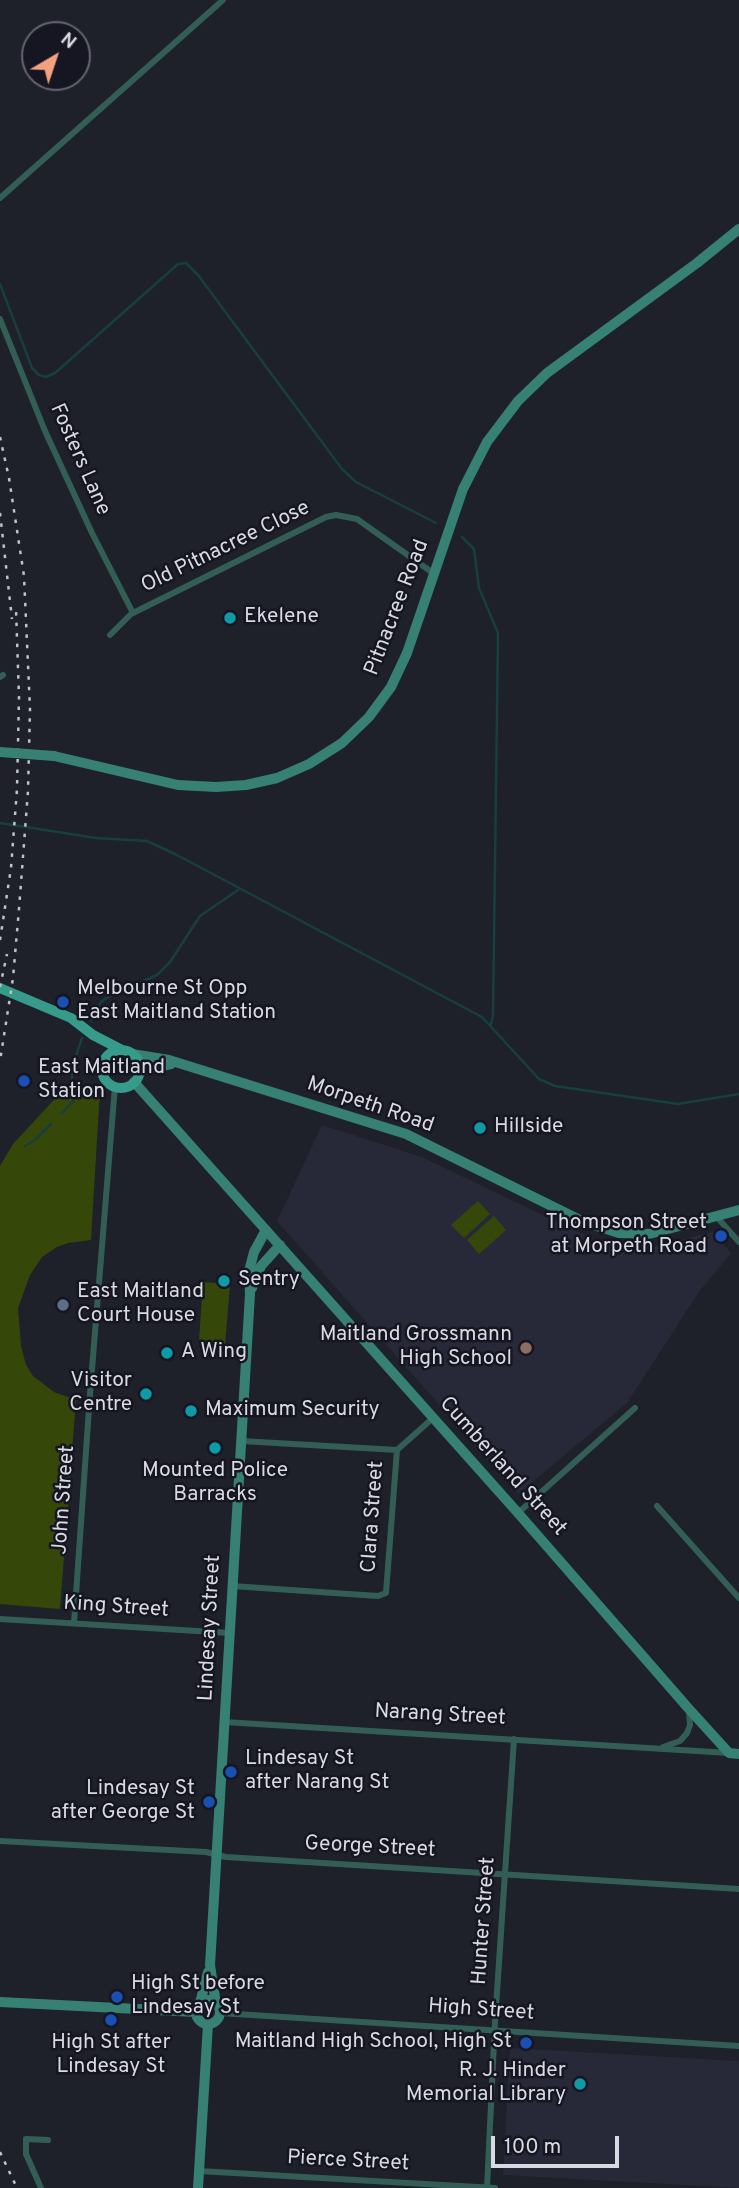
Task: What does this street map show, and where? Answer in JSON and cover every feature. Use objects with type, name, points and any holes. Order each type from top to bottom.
[{"type":"main road","name":"Pitnacree Road","points":[[0,752],[54,756],[178,785],[216,788],[278,778],[309,764],[351,734],[369,717],[391,687],[407,653],[463,489],[487,442],[518,401],[547,373],[739,229]]},
{"type":"main road","points":[[0,988],[71,1018],[93,1035],[127,1052],[138,1062],[139,1071],[134,1082],[124,1087],[115,1086],[105,1078],[100,1050],[93,1035]]},
{"type":"main road","points":[[102,1067],[110,1053],[127,1052]]},
{"type":"main road","name":"Morpeth Road","points":[[127,1052],[156,1056],[406,1134],[584,1222],[619,1233],[649,1234],[739,1210]]},
{"type":"main road","name":"Morpeth Road","points":[[139,1071],[159,1065],[182,1065]]},
{"type":"main road","name":"Cumberland Street","points":[[134,1082],[689,1709],[734,1753]]},
{"type":"main road","name":"Lindesay Street","points":[[198,2007],[210,1965],[251,1262],[266,1230]]},
{"type":"main road","name":"Lindesay Street","points":[[250,1294],[261,1266],[280,1245]]},
{"type":"main road","name":"Lindesay Street","points":[[210,1965],[218,2008]]},
{"type":"main road","points":[[0,2002],[198,2007],[208,2000],[218,2008],[216,2021],[208,2024],[200,2021],[198,2007]]},
{"type":"main road","points":[[198,2188],[208,2024]]},
{"type":"street","points":[[0,198],[223,0]]},
{"type":"street","name":"Fosters Lane","points":[[0,319],[45,431],[92,533],[134,613]]},
{"type":"street","name":"Old Pitnacree Close","points":[[110,635],[134,613],[326,517],[336,515],[357,519],[433,573]]},
{"type":"street","name":"John Street","points":[[75,1623],[91,1372],[115,1086]]},
{"type":"street","points":[[716,1216],[739,1242]]},
{"type":"street","points":[[518,1513],[635,1408]]},
{"type":"street","name":"Clara Street","points":[[232,1586],[378,1596],[386,1593],[397,1450],[433,1418]]},
{"type":"street","points":[[241,1441],[397,1450]]},
{"type":"street","points":[[657,1506],[739,1598]]},
{"type":"street","name":"King Street","points":[[0,1619],[230,1633]]},
{"type":"street","name":"Narang Street","points":[[654,1749],[676,1743],[684,1737],[690,1725],[689,1709]]},
{"type":"street","name":"Narang Street","points":[[225,1722],[734,1753]]},
{"type":"street","name":"Hunter Street","points":[[487,2188],[514,1739]]},
{"type":"street","name":"George Street","points":[[0,1841],[206,1852],[226,1857],[739,1889]]},
{"type":"street","name":"High Street","points":[[218,2008],[495,2031],[739,2046]]},
{"type":"street","points":[[41,2188],[26,2154],[26,2139],[48,2140]]},
{"type":"street","name":"Pierce Street","points":[[199,2171],[495,2188]]},
{"type":"shaded area","name":"Maitland Grossmann High School","points":[[322,1125],[422,1157],[601,1243],[641,1249],[713,1232],[731,1253],[699,1292],[627,1403],[518,1494],[277,1221]]},
{"type":"shaded area","points":[[510,2048],[739,2061],[739,2188],[503,2175]]},
{"type":"green space","points":[[63,1090],[100,1090],[91,1240],[68,1243],[42,1257],[30,1275],[18,1308],[21,1346],[26,1365],[33,1376],[54,1392],[76,1400],[60,1609],[0,1604],[0,1166],[13,1144]]},
{"type":"green space","points":[[478,1201],[490,1214],[464,1238],[451,1225]]},
{"type":"green space","points":[[494,1216],[506,1230],[479,1254],[467,1240]]},
{"type":"green space","points":[[203,1282],[230,1284],[225,1346],[202,1344],[199,1341]]},
{"type":"waterway","points":[[0,284],[32,368],[39,375],[46,377],[55,373],[178,264],[186,263],[198,275],[342,469],[356,482],[436,523]]},
{"type":"waterway","points":[[462,537],[474,549],[479,588],[498,633],[491,1024]]},
{"type":"waterway","points":[[0,823],[96,838],[147,841],[177,855],[482,1017],[539,1079],[555,1086],[678,1104],[739,1094]]},
{"type":"waterway","points":[[91,1021],[101,1002],[108,997],[157,975],[170,962],[200,916],[238,890]]},
{"type":"waterway","points":[[72,1079],[72,1068],[82,1038]]},
{"type":"waterway","points":[[62,1113],[76,1098],[77,1089]]},
{"type":"waterway","points":[[25,1146],[51,1124]]},
{"type":"railway","points":[[0,437],[24,576],[30,709],[28,791],[19,909],[13,978],[0,1061]]},
{"type":"railway","points":[[0,513],[12,619]]},
{"type":"railway","points":[[0,940],[11,868],[17,789],[19,697],[16,609]]},
{"type":"railway","points":[[0,987],[7,954]]},
{"type":"railway","points":[[0,2152],[17,2188]]},
{"type":"place","name":"Ekelene","points":[[230,618]]},
{"type":"place","name":"Melbourne St Opp East Maitland Station","points":[[63,1002]]},
{"type":"place","name":"East Maitland Station","points":[[24,1081]]},
{"type":"place","name":"Hillside","points":[[480,1128]]},
{"type":"place","name":"Thompson Street at Morpeth Road","points":[[721,1236]]},
{"type":"place","name":"Sentry","points":[[224,1281]]},
{"type":"place","name":"East Maitland Court House","points":[[63,1305]]},
{"type":"place","name":"Maitland Grossmann High School","points":[[526,1348]]},
{"type":"place","name":"A Wing","points":[[167,1353]]},
{"type":"place","name":"Visitor Centre","points":[[146,1394]]},
{"type":"place","name":"Maximum Security","points":[[191,1411]]},
{"type":"place","name":"Mounted Police Barracks","points":[[215,1448]]},
{"type":"place","name":"Lindesay St after Narang St","points":[[231,1772]]},
{"type":"place","name":"Lindesay St after George St","points":[[209,1802]]},
{"type":"place","name":"High St before Lindesay St","points":[[117,1997]]},
{"type":"place","name":"High St after Lindesay St","points":[[111,2020]]},
{"type":"place","name":"Maitland High School, High St","points":[[526,2043]]},
{"type":"place","name":"R. J. Hinder Memorial Library","points":[[580,2084]]}]
